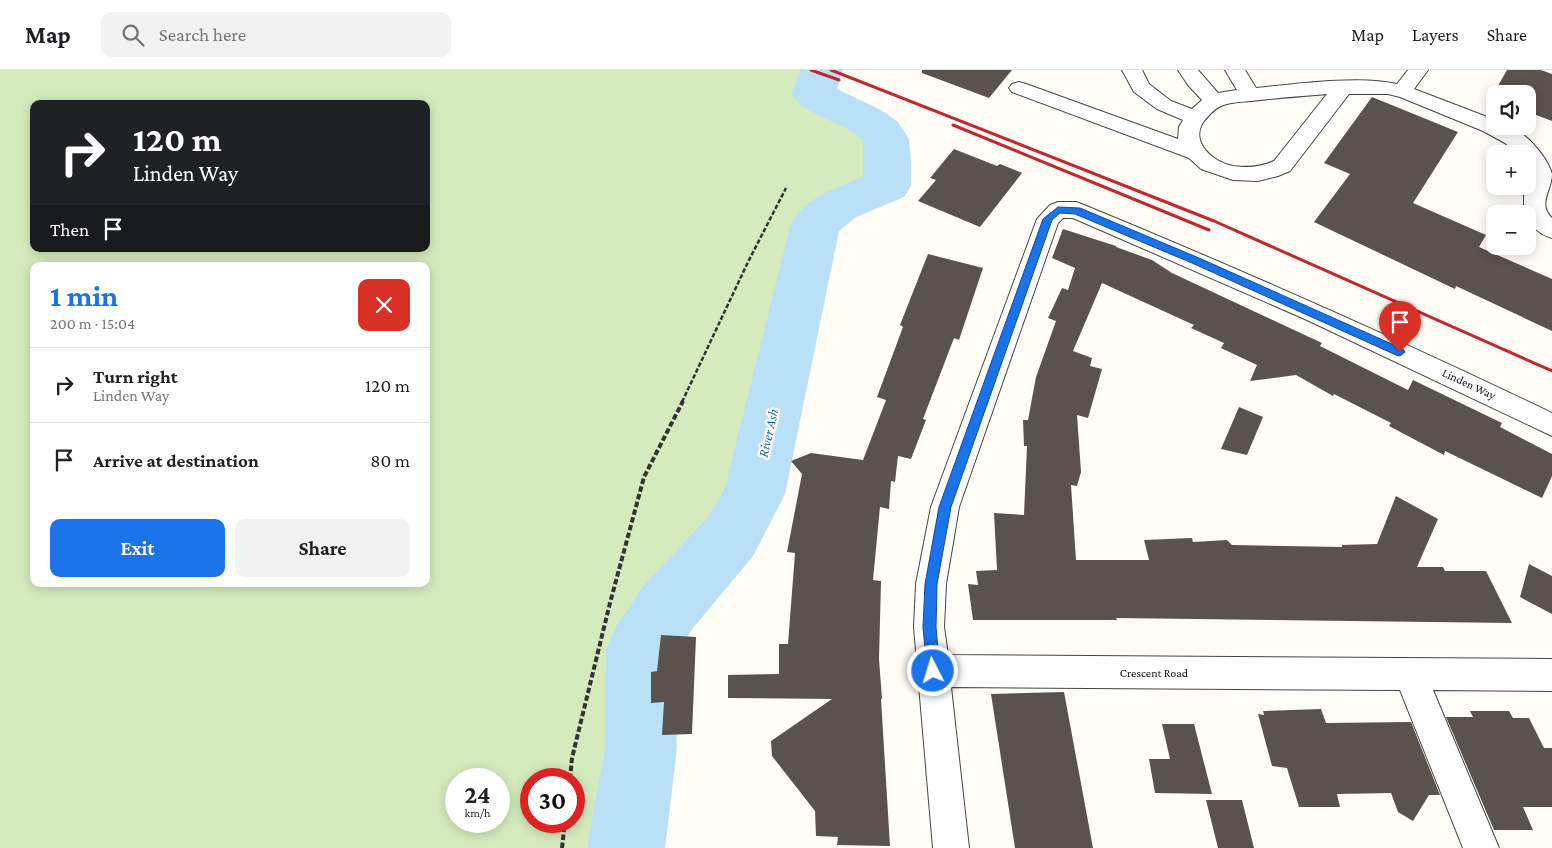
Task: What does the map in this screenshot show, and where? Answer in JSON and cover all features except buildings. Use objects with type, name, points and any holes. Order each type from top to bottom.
[{"type":"street","points":[[1132,70],[1141,88],[1164,105],[1196,118]]},
{"type":"street","points":[[1188,70],[1214,101]]},
{"type":"street","points":[[1235,70],[1250,95]]},
{"type":"street","points":[[1281,70],[1296,91]]},
{"type":"street","points":[[1402,92],[1418,70]]},
{"type":"street","points":[[1346,82],[1282,166],[1271,172],[1257,175],[1222,170],[1207,163],[1195,153],[1188,143],[1187,133],[1190,124],[1214,101],[1226,97],[1296,91],[1346,82],[1386,87],[1489,125],[1509,136],[1525,149],[1538,163],[1542,176],[1533,202],[1534,210],[1538,218],[1552,230]]},
{"type":"street","points":[[1019,88],[1195,153]]},
{"type":"street","name":"Linden Way","points":[[933,671],[929,627],[931,584],[945,507],[1048,219],[1058,210],[1076,210],[1196,260],[1470,384],[1552,425]]},
{"type":"street","points":[[933,671],[951,848]]},
{"type":"street","name":"Crescent Road","points":[[933,671],[1552,675]]},
{"type":"street","points":[[1410,674],[1482,848]]},
{"type":"path","points":[[571,768],[610,603],[644,477],[692,384],[748,262],[786,188]]},
{"type":"path","points":[[562,848],[564,833]]},
{"type":"green space","points":[[0,70],[822,70],[813,94],[865,120],[882,133],[886,140],[887,186],[839,205],[816,223],[754,494],[731,536],[669,606],[640,650],[641,748],[626,848],[0,848]]},
{"type":"waterway","name":"River Ash","points":[[626,848],[641,748],[640,650],[669,606],[731,536],[754,494],[816,223],[839,205],[887,186],[886,139],[875,126],[813,94],[822,70]]},
{"type":"railway","points":[[811,70],[839,80]]},
{"type":"railway","points":[[831,70],[1214,221],[1552,371]]},
{"type":"railway","points":[[953,125],[1209,230]]},
{"type":"route","points":[[933,671],[929,627],[931,584],[945,507],[1048,219],[1058,210],[1076,210],[1196,260],[1400,352]]}]
